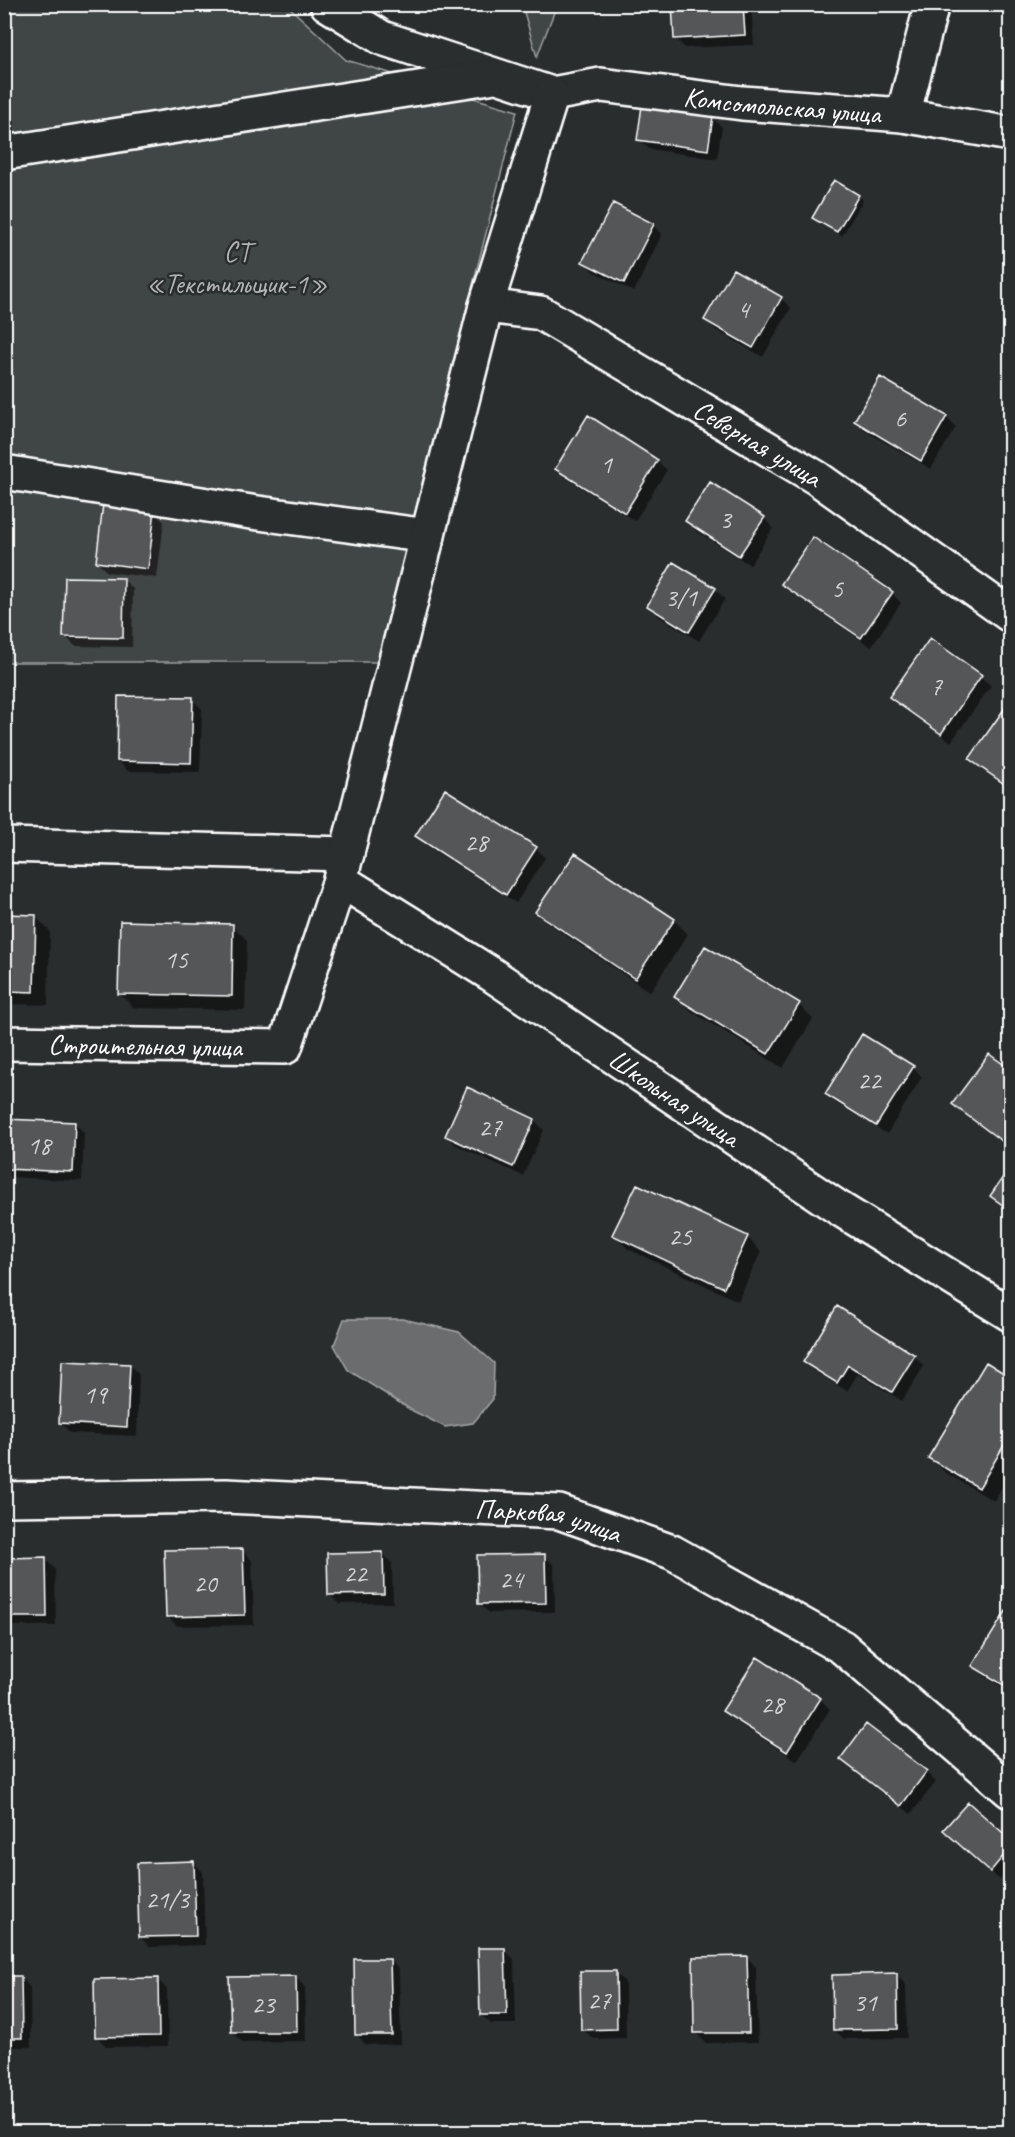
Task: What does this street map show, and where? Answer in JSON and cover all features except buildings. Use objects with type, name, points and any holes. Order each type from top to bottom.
[{"type":"street","points":[[4,845],[344,867],[486,306],[552,94],[382,38],[327,4]]},
{"type":"street","points":[[903,115],[932,4]]},
{"type":"street","points":[[4,153],[496,76]]},
{"type":"street","name":"Комсомольская улица","points":[[552,94],[601,85],[742,103],[903,115],[1011,134]]},
{"type":"street","name":"Северная улица","points":[[486,306],[541,312],[817,478],[1011,615]]},
{"type":"street","points":[[4,472],[251,512],[428,536]]},
{"type":"street","name":"Строительная улица","points":[[4,1043],[285,1047],[344,867]]},
{"type":"street","name":"Школьная улица","points":[[344,867],[491,974],[840,1209],[1011,1314]]},
{"type":"street","name":"Парковая улица","points":[[4,1499],[226,1496],[560,1512],[672,1552],[842,1647],[1011,1791]]},
{"type":"green space","name":"СТ «Текстильщик-1»","points":[[5,5],[287,5],[346,60],[517,111],[377,662],[5,662]]},
{"type":"green space","points":[[522,5],[572,5],[556,7],[537,57]]},
{"type":"shaded area","points":[[344,1319],[403,1319],[459,1332],[494,1363],[493,1399],[473,1423],[445,1427],[411,1410],[348,1370],[334,1345]]}]
